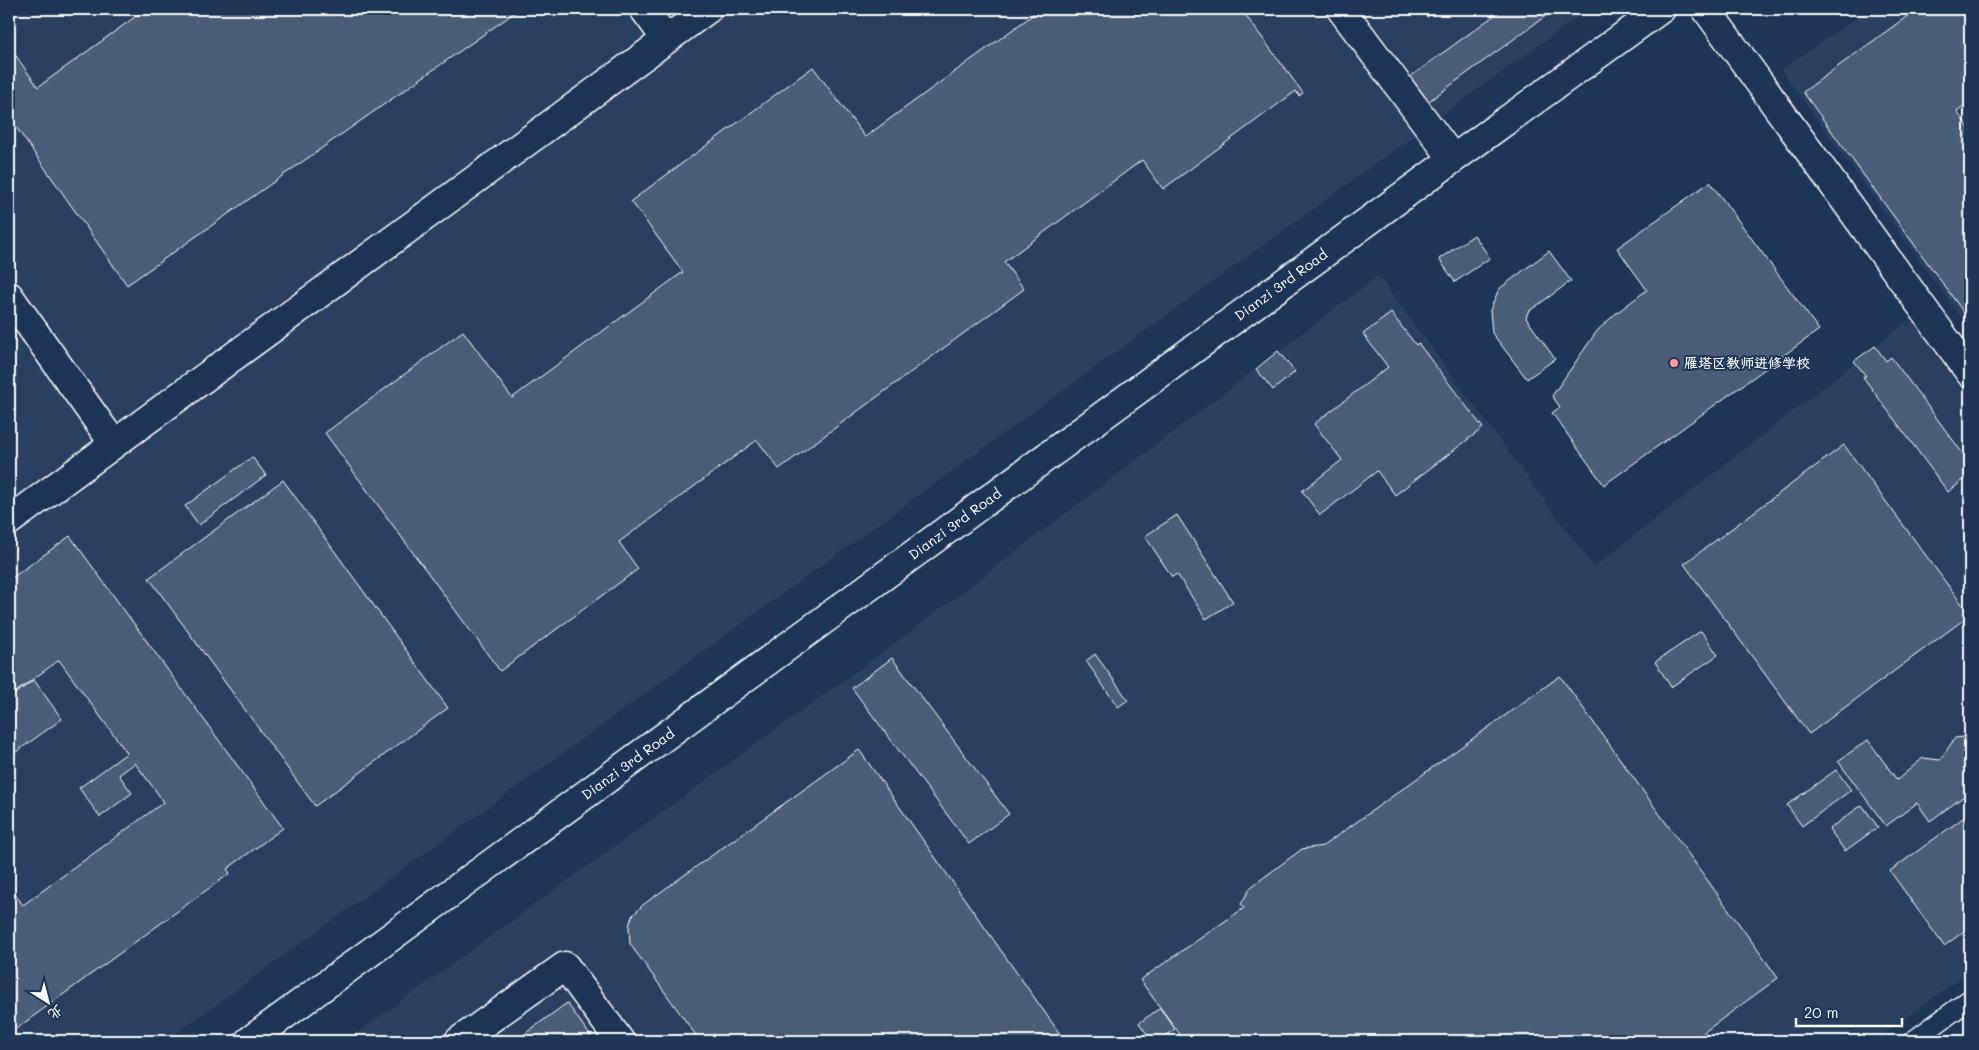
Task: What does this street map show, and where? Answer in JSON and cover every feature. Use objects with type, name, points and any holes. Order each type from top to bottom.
[{"type":"street","points":[[644,9],[666,39]]},
{"type":"street","points":[[9,521],[708,9]]},
{"type":"street","points":[[1342,9],[1453,159]]},
{"type":"street","name":"Dianzi 3rd Road","points":[[249,1041],[1453,159],[1661,9]]},
{"type":"street","points":[[1706,9],[1970,373]]},
{"type":"street","points":[[9,296],[114,444]]},
{"type":"street","points":[[460,1041],[565,966],[620,1041]]},
{"type":"lane","points":[[1913,1041],[1970,999]]},
{"type":"shaded area","points":[[9,9],[1589,9],[166,1041],[9,1041]]},
{"type":"shaded area","points":[[1869,9],[1970,9],[1970,330],[1781,70]]},
{"type":"shaded area","points":[[1378,276],[1594,567],[1914,316],[1970,394],[1970,971],[1875,1041],[346,1041],[898,641]]},
{"type":"building","points":[[146,9],[516,9],[517,11],[127,285],[9,117],[9,46],[38,87]]},
{"type":"building","points":[[1030,9],[1241,9],[1303,93],[1299,96],[1296,91],[1163,189],[1142,160],[1004,262],[1024,289],[779,469],[757,440],[619,542],[638,569],[500,671],[325,433],[463,331],[512,398],[683,272],[631,201],[813,67],[865,137],[1034,14]]},
{"type":"building","points":[[1421,9],[1439,9],[1427,17]]},
{"type":"building","points":[[1503,9],[1555,9],[1425,104],[1407,79]]},
{"type":"building","points":[[1917,9],[1959,9],[1970,24],[1970,102],[1957,112],[1970,130],[1970,321],[1803,92]]},
{"type":"building","name":"雁塔区教师进修学校","points":[[1710,182],[1819,330],[1604,485],[1552,413],[1560,407],[1552,396],[1597,331],[1615,314],[1647,290],[1617,248]]},
{"type":"building","points":[[1474,235],[1490,258],[1455,282],[1439,259]]},
{"type":"building","points":[[1549,251],[1571,281],[1528,312],[1526,318],[1555,359],[1527,379],[1492,333],[1490,310],[1499,289]]},
{"type":"building","points":[[1391,313],[1416,345],[1418,343],[1483,428],[1395,495],[1377,471],[1320,515],[1302,491],[1342,460],[1314,424],[1388,367],[1363,334]]},
{"type":"building","points":[[1875,346],[1886,361],[1891,357],[1970,463],[1970,475],[1948,492],[1863,377],[1866,376],[1854,361]]},
{"type":"building","points":[[1278,351],[1295,372],[1273,390],[1256,369]]},
{"type":"building","points":[[1844,445],[1970,615],[1809,734],[1684,564]]},
{"type":"building","points":[[252,457],[266,475],[199,525],[185,506]]},
{"type":"building","points":[[283,480],[448,708],[315,806],[149,578]]},
{"type":"building","points":[[1177,515],[1233,602],[1206,619],[1177,574],[1172,577],[1145,536]]},
{"type":"building","points":[[70,536],[283,828],[227,869],[230,873],[9,1034],[9,891],[11,889],[23,905],[164,802],[135,763],[119,775],[132,793],[100,817],[79,788],[127,753],[59,660],[9,697],[9,580]]},
{"type":"building","points":[[1701,631],[1718,655],[1671,687],[1655,662]]},
{"type":"building","points":[[1095,654],[1128,700],[1118,707],[1086,661]]},
{"type":"building","points":[[892,658],[1009,814],[969,844],[852,688]]},
{"type":"building","points":[[1560,676],[1778,978],[1692,1041],[1185,1041],[1140,980],[1244,908],[1241,904],[1251,887],[1302,849],[1323,846]]},
{"type":"building","points":[[34,680],[62,719],[9,757],[9,698]]},
{"type":"building","points":[[1955,738],[1970,738],[1970,792],[1930,821],[1917,803],[1886,826],[1838,761],[1868,740],[1897,780],[1923,758],[1940,760]]},
{"type":"building","points":[[859,750],[1065,1041],[700,1041],[630,944],[629,926],[632,916],[644,904]]},
{"type":"building","points":[[1836,770],[1851,790],[1802,826],[1787,805]]},
{"type":"building","points":[[1862,805],[1878,827],[1845,851],[1829,829]]},
{"type":"building","points":[[1970,813],[1970,927],[1944,946],[1890,871]]},
{"type":"building","points":[[567,1003],[594,1041],[515,1041]]},
{"type":"building","points":[[1160,1008],[1175,1029],[1158,1041],[1152,1041],[1139,1023]]},
{"type":"place","name":"雁塔区教师进修学校","points":[[1674,363]]}]
